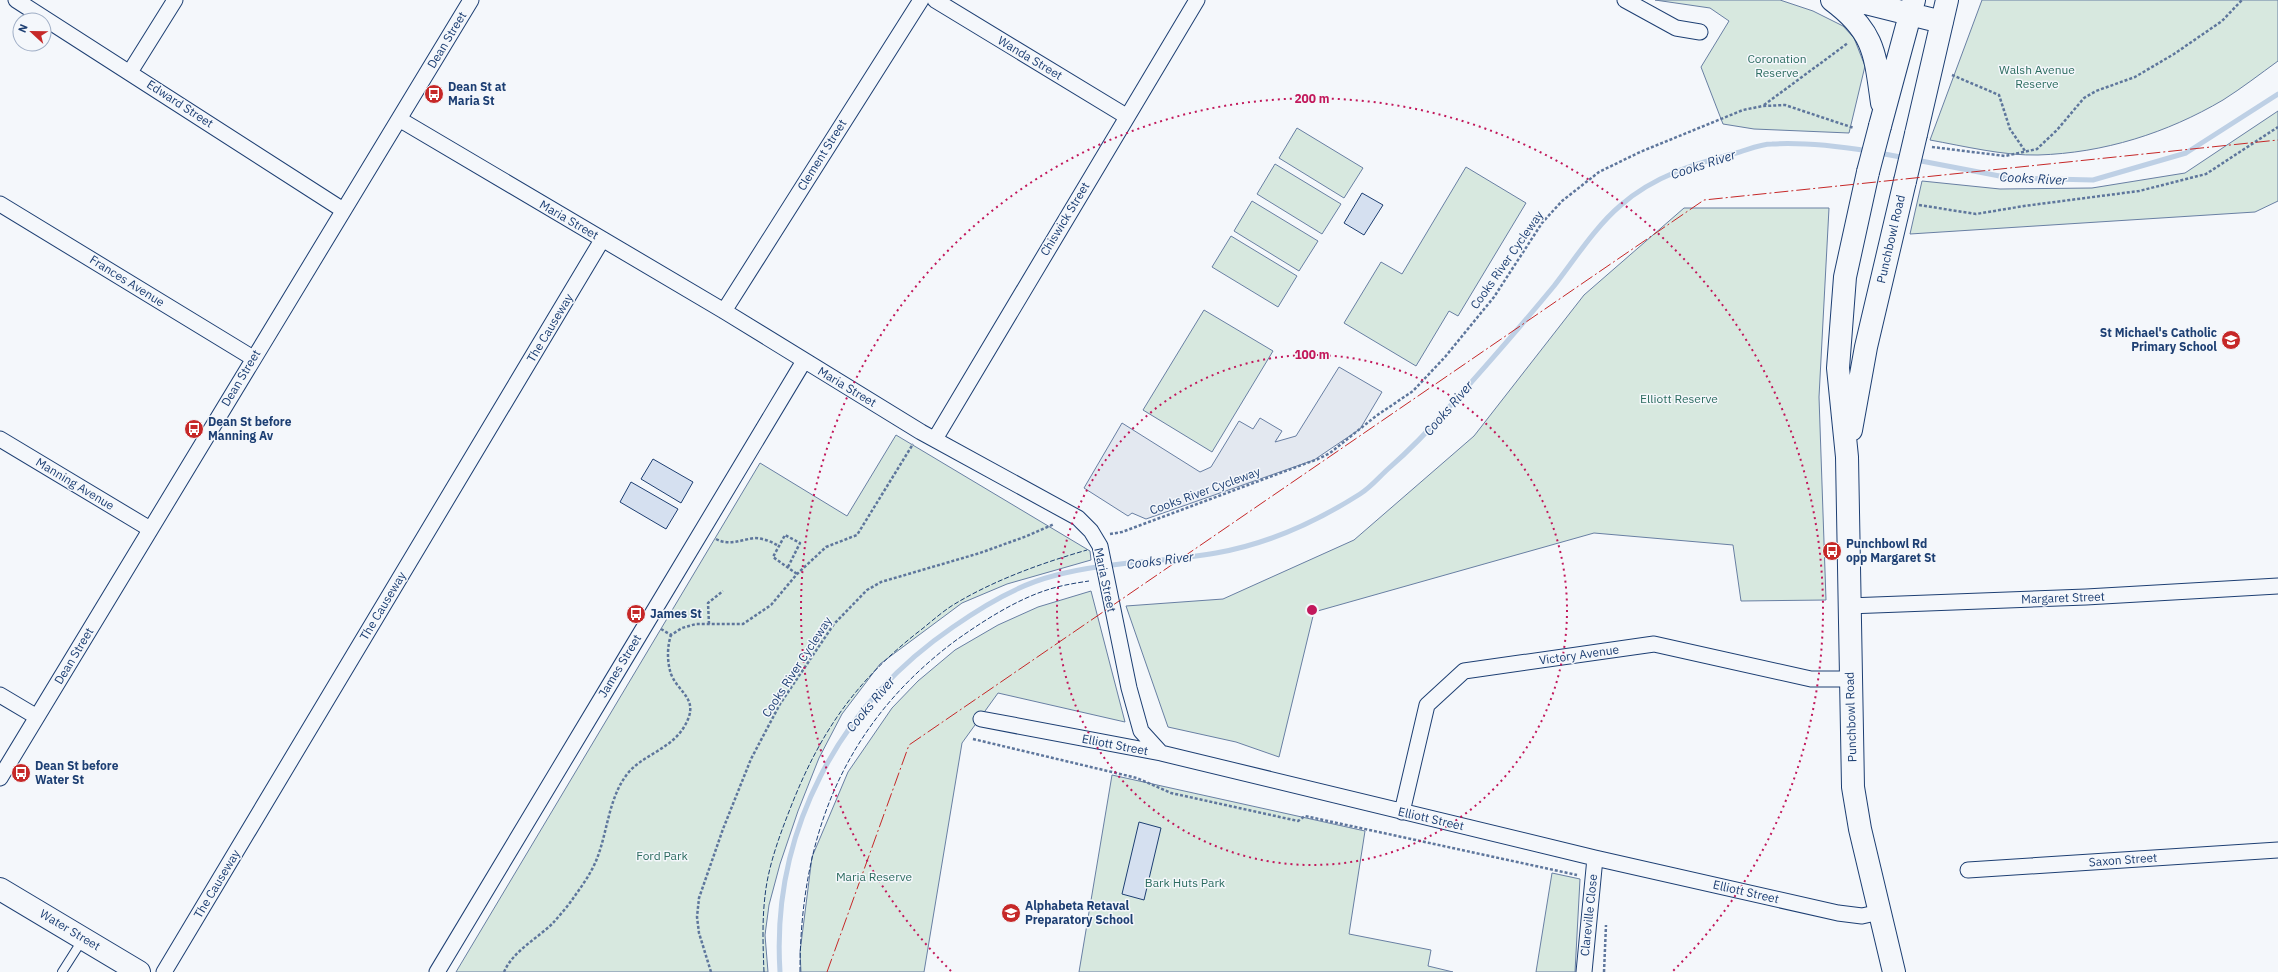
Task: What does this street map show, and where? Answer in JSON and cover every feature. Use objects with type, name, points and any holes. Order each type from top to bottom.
[{"type":"main road","points":[[1832,0],[1855,19],[1866,32],[1873,48],[1881,119]]},
{"type":"main road","points":[[1854,0],[1909,16],[1942,6]]},
{"type":"main road","name":"Punchbowl Road","points":[[1847,457],[1866,347],[1905,180],[1923,140],[1942,6]]},
{"type":"main road","name":"Punchbowl Road","points":[[1894,972],[1860,829],[1853,787],[1848,606],[1847,457],[1838,368],[1845,277],[1868,172],[1909,16]]},
{"type":"main road","name":"Water Street","points":[[0,889],[140,972]]},
{"type":"street","name":"Edward Street","points":[[16,0],[343,210]]},
{"type":"street","points":[[130,72],[175,0]]},
{"type":"street","name":"Dean Street","points":[[0,778],[471,0]]},
{"type":"street","name":"Clement Street","points":[[724,311],[920,0]]},
{"type":"street","name":"Wanda Street","points":[[935,0],[1126,116]]},
{"type":"street","name":"Chiswick Street","points":[[935,439],[1126,116],[1197,0]]},
{"type":"street","points":[[1625,0],[1671,26],[1700,32]]},
{"type":"street","name":"Maria Street","points":[[398,119],[724,311],[921,432],[1078,518],[1097,542],[1128,688],[1141,731],[1161,754]]},
{"type":"street","name":"Frances Avenue","points":[[0,204],[253,358]]},
{"type":"street","name":"The Causeway","points":[[164,972],[602,240]]},
{"type":"street","name":"James Street","points":[[437,972],[647,620],[704,531],[804,361]]},
{"type":"street","name":"Manning Avenue","points":[[0,439],[150,529]]},
{"type":"street","name":"Margaret Street","points":[[1848,606],[2086,597],[2278,586]]},
{"type":"street","name":"Victory Avenue","points":[[1402,812],[1427,705],[1464,671],[1654,644],[1811,678],[1850,679]]},
{"type":"street","points":[[0,695],[37,717]]},
{"type":"street","name":"Elliott Street","points":[[981,719],[1161,754],[1595,858],[1838,913],[1862,916],[1880,912]]},
{"type":"street","name":"Saxon Street","points":[[1968,870],[2278,850]]},
{"type":"street","name":"Clareville Close","points":[[1584,972],[1595,858]]},
{"type":"lane","points":[[62,972],[83,938]]},
{"type":"path","points":[[1923,140],[2005,156],[2025,151],[2043,144],[2084,98],[2096,91],[2135,77],[2174,54],[2222,21],[2242,0]]},
{"type":"path","points":[[1763,106],[1851,42]]},
{"type":"path","points":[[1952,75],[1999,95],[2010,129],[2025,151]]},
{"type":"path","name":"Cooks River Cycleway","points":[[1097,542],[1330,453],[1376,416],[1413,391],[1494,297],[1542,223],[1575,189],[1599,172],[1640,152],[1743,110],[1763,106],[1785,105],[1854,128]]},
{"type":"path","points":[[1911,203],[1939,210],[1976,214],[2024,206],[2139,191],[2206,174],[2278,127]]},
{"type":"path","points":[[504,972],[524,947],[552,923],[574,898],[596,861],[616,790],[629,772],[641,761],[658,752],[684,728],[690,711],[688,697],[671,674],[668,657],[671,635],[682,628],[696,624],[743,624],[771,605],[797,574],[826,547],[847,541],[857,535],[921,432]]},
{"type":"path","name":"Cooks River Cycleway","points":[[711,972],[699,933],[697,916],[699,898],[706,875],[752,759],[780,704],[834,624],[867,590],[881,582],[986,550],[1027,536],[1053,524],[1060,528]]},
{"type":"path","points":[[704,531],[722,542],[733,543],[756,538],[766,540],[780,546]]},
{"type":"path","points":[[788,567],[800,543],[785,535],[773,557],[797,574]]},
{"type":"path","points":[[709,624],[708,603],[723,592]]},
{"type":"path","points":[[647,620],[671,635]]},
{"type":"path","points":[[973,739],[1137,778],[1178,794],[1298,821],[1305,816],[1578,875]]},
{"type":"green space","name":"Coronation Reserve","points":[[1655,0],[1780,0],[1813,11],[1843,26],[1854,38],[1865,66],[1849,133],[1754,129],[1723,124],[1701,67],[1729,21],[1710,8]]},
{"type":"green space","name":"Walsh Avenue Reserve","points":[[1982,0],[2278,0],[2278,61],[2244,86],[2202,112],[2157,131],[2111,145],[2063,153],[2025,155],[1984,150],[1930,140]]},
{"type":"green space","points":[[2278,111],[2278,201],[2255,212],[1910,234],[1922,181],[2000,189],[2092,188],[2185,173]]},
{"type":"green space","points":[[1297,128],[1363,168],[1344,198],[1279,158]]},
{"type":"green space","points":[[1275,164],[1341,204],[1322,234],[1257,194]]},
{"type":"green space","points":[[1466,167],[1526,203],[1458,316],[1449,311],[1416,366],[1344,323],[1381,262],[1402,274]]},
{"type":"green space","points":[[1252,201],[1318,241],[1299,271],[1234,231]]},
{"type":"green space","name":"Elliott Reserve","points":[[1684,208],[1829,208],[1819,397],[1826,600],[1741,601],[1733,545],[1594,533],[1314,612],[1279,757],[1236,742],[1168,727],[1126,606],[1223,599],[1354,540],[1474,436],[1584,295]]},
{"type":"green space","points":[[1231,236],[1297,276],[1278,307],[1212,267]]},
{"type":"green space","points":[[1204,310],[1273,351],[1212,452],[1143,410]]},
{"type":"green space","name":"Ford Park","points":[[896,435],[1090,551],[1091,560],[1007,584],[962,603],[880,664],[842,714],[819,758],[798,811],[780,864],[769,905],[765,935],[768,972],[456,972],[760,463],[847,516]]},
{"type":"green space","name":"Maria Reserve","points":[[1091,591],[1125,722],[998,693],[962,743],[924,972],[801,972],[800,952],[812,857],[848,772],[892,708],[918,681],[955,650],[998,625],[1038,607]]},
{"type":"green space","name":"Bark Huts Park","points":[[1112,775],[1365,831],[1349,934],[1431,950],[1428,966],[1453,972],[1079,972]]},
{"type":"green space","points":[[1552,873],[1580,879],[1575,972],[1536,972]]},
{"type":"shaded area","points":[[1339,367],[1382,392],[1360,429],[1314,460],[1146,519],[1132,513],[1128,516],[1084,488],[1122,423],[1200,472],[1211,467],[1239,421],[1253,429],[1260,418],[1282,431],[1275,442],[1296,436]]},
{"type":"building","points":[[1362,193],[1383,205],[1364,235],[1344,223]]},
{"type":"building","points":[[653,459],[693,482],[681,503],[641,479]]},
{"type":"building","points":[[631,482],[678,509],[666,529],[620,502]]},
{"type":"building","points":[[1139,822],[1161,828],[1144,900],[1122,894]]},
{"type":"waterway","name":"Cooks River","points":[[1916,160],[2010,178],[2093,180],[2186,153],[2278,94]]},
{"type":"waterway","name":"Cooks River","points":[[780,972],[780,920],[787,870],[801,822],[820,776],[846,734],[877,694],[912,658],[953,627],[976,611],[1001,597],[1026,585],[1053,576],[1093,567],[1175,559],[1216,553],[1273,538],[1309,523],[1360,494],[1405,454],[1436,422],[1529,316],[1603,223],[1621,205],[1647,186],[1675,172],[1767,144],[1808,144],[1869,151]]},
{"type":"waterway","name":"Cooks River","points":[[1879,153],[1906,158]]},
{"type":"fence","points":[[764,972],[764,905],[766,885],[774,852],[802,781],[814,756],[842,709],[859,688],[899,648],[953,605],[1018,573],[1087,550]]},
{"type":"fence","points":[[800,972],[802,922],[809,875],[820,829],[836,787],[857,746],[884,709],[916,673],[955,641],[989,618],[1038,593],[1060,586],[1089,581]]},
{"type":"power","points":[[827,972],[909,745],[1704,200],[2278,140]]},
{"type":"place","name":"Dean St at Maria St","points":[[434,94]]},
{"type":"place","name":"St Michael's Catholic Primary School","points":[[2231,340]]},
{"type":"place","name":"Dean St before Manning Av","points":[[194,429]]},
{"type":"place","name":"Punchbowl Rd opp Margaret St","points":[[1832,551]]},
{"type":"place","name":"James St","points":[[636,614]]},
{"type":"place","name":"Dean St before Water St","points":[[21,773]]},
{"type":"place","name":"Alphabeta Retaval Preparatory School","points":[[1011,913]]}]
